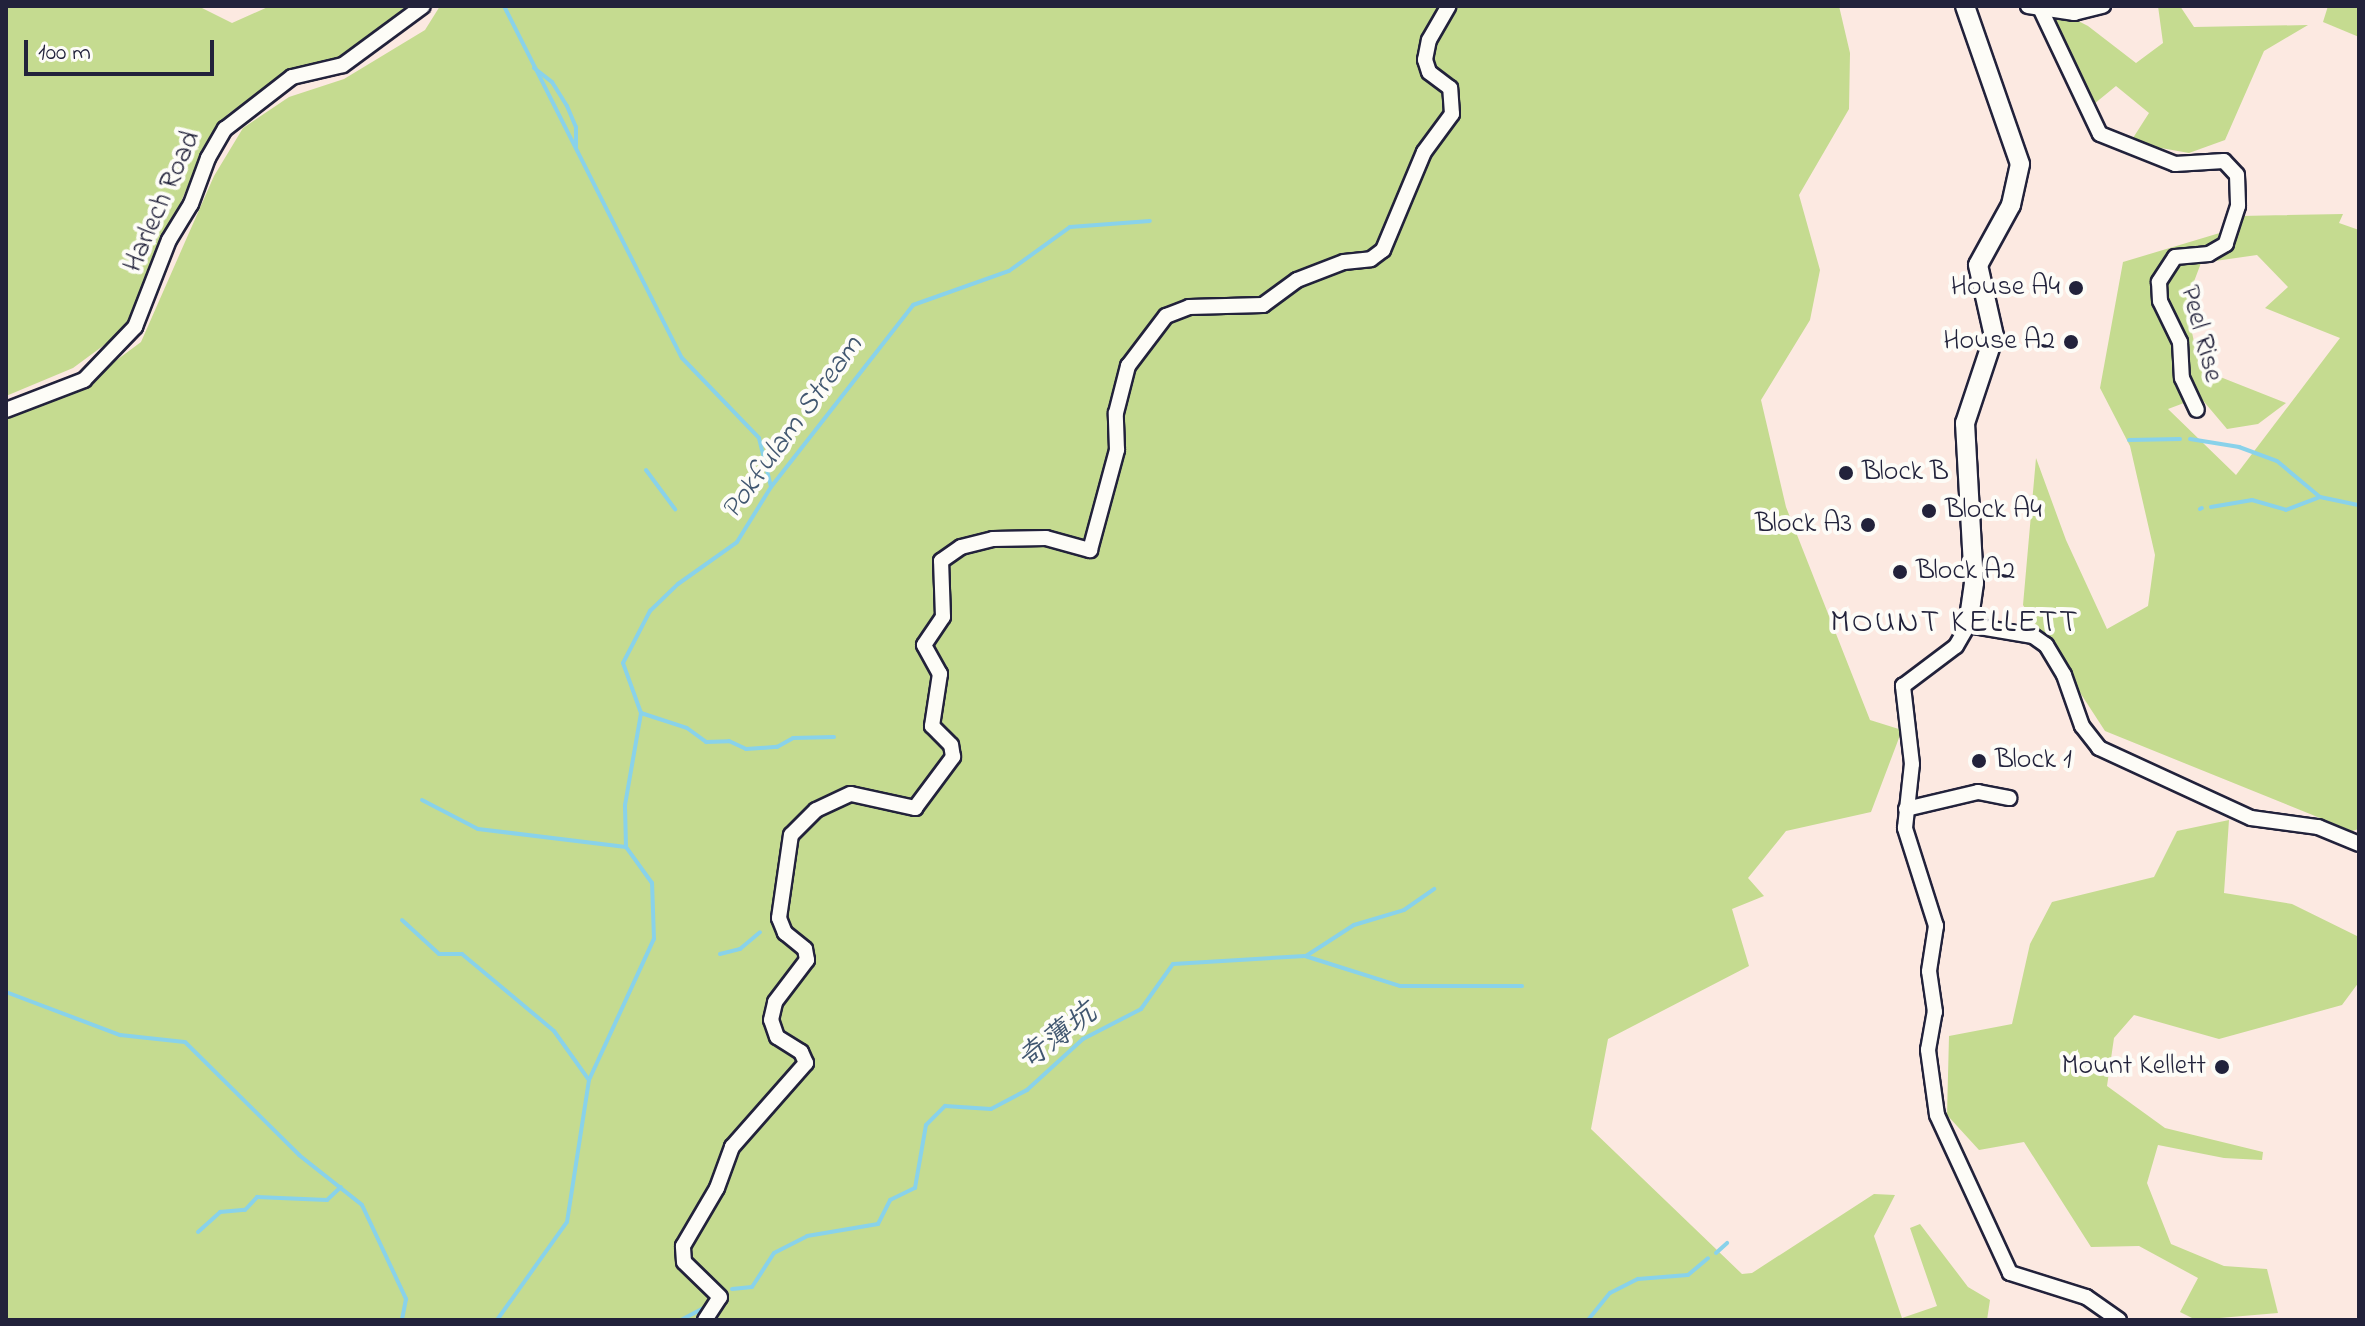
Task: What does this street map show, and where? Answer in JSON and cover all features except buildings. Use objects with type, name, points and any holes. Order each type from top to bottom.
[{"type":"street","name":"Harlech Road","points":[[6,410],[84,380],[135,327],[169,240],[191,204],[208,158],[225,129],[292,77],[347,64],[423,6]]},
{"type":"street","points":[[705,1320],[720,1297],[684,1262],[683,1246],[717,1188],[732,1147],[806,1063],[801,1052],[777,1037],[771,1020],[775,1002],[807,960],[805,949],[785,933],[779,918],[793,831],[816,810],[851,794],[915,808],[953,757],[951,745],[932,726],[940,674],[924,645],[943,617],[941,561],[961,547],[993,539],[1046,538],[1090,550],[1117,450],[1116,413],[1127,369],[1166,316],[1189,307],[1263,305],[1297,280],[1344,262],[1371,259],[1383,250],[1424,152],[1452,114],[1450,88],[1429,72],[1425,60],[1429,40],[1449,6]]},
{"type":"street","points":[[1965,6],[2020,164],[2011,205],[1978,265],[1994,336],[1965,423],[1974,583],[1968,625],[1956,646],[1902,689],[1912,746],[1906,809],[1908,842],[1928,889],[1936,926],[1929,971],[1935,1012],[1928,1050],[1937,1115],[2010,1273],[2086,1297],[2119,1320]]},
{"type":"street","points":[[2034,8],[2074,13],[2103,6]]},
{"type":"street","name":"Peel Rise","points":[[2034,8],[2100,134],[2175,164],[2224,161],[2237,175],[2238,206],[2228,241],[2212,253],[2171,259],[2159,282],[2160,301],[2180,342],[2182,378],[2197,410]]},
{"type":"street","points":[[1968,625],[2043,642],[2068,681],[2086,733],[2107,753],[2251,818],[2318,827],[2359,844]]},
{"type":"street","points":[[1906,809],[1978,792],[2009,798]]},
{"type":"green space","points":[[6,6],[198,6],[232,23],[270,6],[417,6],[411,16],[336,61],[280,79],[228,114],[196,167],[126,329],[73,368],[6,396]]},
{"type":"green space","points":[[440,6],[1839,6],[1850,53],[1849,109],[1799,195],[1820,270],[1810,320],[1761,400],[1786,507],[1870,720],[1902,730],[1871,812],[1786,831],[1748,878],[1764,896],[1732,909],[1749,966],[1608,1039],[1591,1129],[1742,1274],[1752,1273],[1874,1194],[1895,1195],[1874,1236],[1902,1318],[1937,1306],[1910,1228],[1920,1224],[1968,1287],[1990,1300],[1987,1320],[6,1320],[6,417],[83,385],[141,342],[214,176],[243,128],[289,97],[344,79],[425,30]]},
{"type":"green space","points":[[2015,6],[2049,6],[2088,26],[2136,63],[2163,43],[2158,6],[2180,6],[2194,27],[2308,25],[2264,51],[2225,140],[2189,153],[2144,145],[2133,138],[2149,113],[2116,86],[2094,104],[2040,19]]},
{"type":"green space","points":[[2328,6],[2359,6],[2359,37],[2323,22]]},
{"type":"green space","points":[[2343,214],[2339,223],[2359,230],[2359,829],[2352,831],[2105,731],[2023,605],[2036,458],[2066,540],[2107,629],[2148,606],[2155,555],[2130,446],[2100,388],[2123,262],[2223,232],[2241,216]],"holes":[[[2257,255],[2288,287],[2265,308],[2340,338],[2236,475],[2168,409],[2200,397],[2227,429],[2258,424],[2286,403],[2200,369],[2187,300],[2201,263]]]},
{"type":"green space","points":[[2229,820],[2224,893],[2292,904],[2359,937],[2359,982],[2342,1005],[2219,1039],[2134,1015],[2114,1038],[2107,1086],[2165,1128],[2263,1152],[2262,1160],[2224,1158],[2158,1145],[2147,1183],[2171,1244],[2224,1266],[2267,1269],[2278,1313],[2196,1320],[2180,1312],[2198,1278],[2139,1246],[2091,1247],[2024,1142],[1979,1150],[1947,1115],[1949,1036],[2012,1024],[2030,944],[2052,902],[2154,877],[2177,831]]},
{"type":"waterway","points":[[504,6],[682,358],[759,438],[771,487]]},
{"type":"waterway","points":[[534,68],[552,82],[567,106],[576,127],[576,148]]},
{"type":"waterway","name":"Pokfulam Stream","points":[[497,1320],[567,1222],[589,1080],[654,939],[652,883],[626,847],[625,805],[641,713],[623,663],[650,611],[678,584],[737,542],[771,487],[913,305],[1009,271],[1070,227],[1150,221]]},
{"type":"waterway","points":[[2129,440],[2180,439]]},
{"type":"waterway","points":[[2190,439],[2239,447],[2277,461],[2320,497],[2359,505]]},
{"type":"waterway","points":[[646,470],[675,509]]},
{"type":"waterway","points":[[2211,507],[2252,500],[2286,510],[2320,497]]},
{"type":"waterway","points":[[641,713],[687,728],[706,742],[729,741],[746,749],[777,747],[793,738],[834,737]]},
{"type":"waterway","points":[[422,800],[478,829],[626,847]]},
{"type":"waterway","points":[[1306,956],[1354,925],[1404,910],[1434,889]]},
{"type":"waterway","points":[[402,920],[439,954],[462,954],[554,1031],[589,1080]]},
{"type":"waterway","points":[[720,954],[740,949],[760,932]]},
{"type":"waterway","name":"奇薄坑","points":[[732,1289],[752,1287],[774,1253],[807,1236],[878,1224],[890,1200],[915,1188],[926,1125],[945,1106],[991,1109],[1027,1090],[1083,1039],[1141,1009],[1173,964],[1305,956],[1400,986],[1522,986]]},
{"type":"waterway","points":[[6,992],[120,1035],[185,1042],[299,1155],[362,1205],[406,1299],[402,1320]]},
{"type":"waterway","points":[[198,1232],[220,1212],[245,1210],[257,1197],[327,1200],[341,1187]]},
{"type":"waterway","points":[[1716,1253],[1727,1243]]},
{"type":"waterway","points":[[1588,1320],[1610,1293],[1638,1279],[1688,1275],[1708,1258]]},
{"type":"waterway","points":[[681,1320],[707,1306]]},
{"type":"place","name":"House A4","points":[[2076,288]]},
{"type":"place","name":"House A2","points":[[2071,342]]},
{"type":"place","name":"Block B","points":[[1846,473]]},
{"type":"place","name":"Block A4","points":[[1929,511]]},
{"type":"place","name":"Block A3","points":[[1868,525]]},
{"type":"place","name":"Block A2","points":[[1900,572]]},
{"type":"place","name":"Block 1","points":[[1979,761]]},
{"type":"place","name":"Mount Kellett","points":[[2222,1067]]},
{"type":"district","name":"MOUNT KELLETT","points":[[1955,624]]}]
